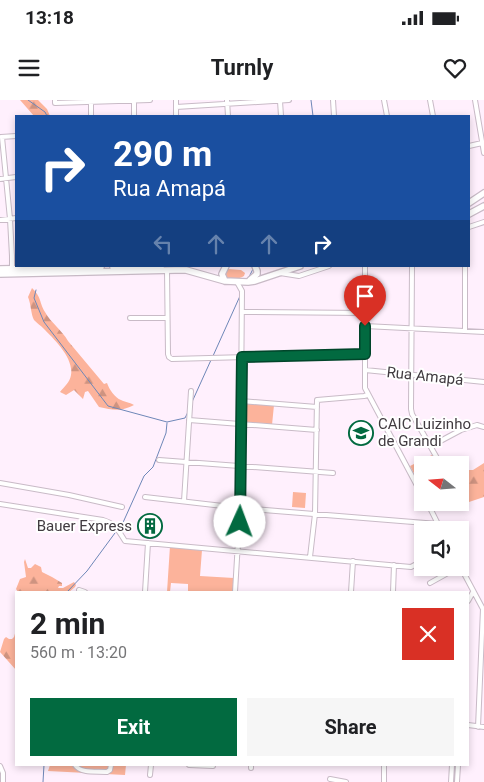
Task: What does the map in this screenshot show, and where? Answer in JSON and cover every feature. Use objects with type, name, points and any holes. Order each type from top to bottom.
[{"type":"highway","points":[[470,202],[484,193]]},
{"type":"highway","points":[[470,213],[484,206]]},
{"type":"highway","points":[[0,269],[72,267]]},
{"type":"highway","points":[[150,267],[186,270],[226,281],[248,282],[298,267]]},
{"type":"highway","points":[[226,267],[222,274],[226,281]]},
{"type":"highway","points":[[248,282],[257,274],[255,267]]},
{"type":"highway","points":[[0,274],[168,268]]},
{"type":"street","points":[[55,101],[150,100]]},
{"type":"street","points":[[176,100],[176,115]]},
{"type":"street","points":[[176,107],[227,102],[289,100]]},
{"type":"street","points":[[333,100],[334,115]]},
{"type":"street","points":[[384,100],[387,115]]},
{"type":"street","points":[[430,100],[433,115]]},
{"type":"street","points":[[475,100],[484,153]]},
{"type":"street","points":[[91,101],[91,115]]},
{"type":"street","points":[[134,101],[134,115]]},
{"type":"street","points":[[280,101],[281,115]]},
{"type":"street","points":[[227,102],[228,115]]},
{"type":"street","points":[[477,113],[484,112]]},
{"type":"street","points":[[12,268],[10,219],[1,137],[15,136]]},
{"type":"street","points":[[470,146],[482,143]]},
{"type":"street","points":[[0,179],[15,177]]},
{"type":"street","points":[[0,220],[15,218]]},
{"type":"street","points":[[470,227],[484,222]]},
{"type":"street","points":[[278,272],[294,276],[308,274],[326,267]]},
{"type":"street","points":[[365,267],[366,388],[414,479]]},
{"type":"street","points":[[412,267],[411,408],[412,414],[436,456]]},
{"type":"street","points":[[465,331],[466,267]]},
{"type":"street","points":[[168,268],[167,318],[169,357],[172,359],[365,354]]},
{"type":"street","points":[[290,270],[294,276]]},
{"type":"street","points":[[235,591],[240,508],[242,357],[242,291],[237,282]]},
{"type":"street","points":[[242,291],[248,282]]},
{"type":"street","points":[[242,312],[365,313]]},
{"type":"street","points":[[130,318],[167,318]]},
{"type":"street","points":[[365,326],[484,332]]},
{"type":"street","name":"Rua Amapá","points":[[365,370],[484,382]]},
{"type":"street","points":[[184,501],[191,391]]},
{"type":"street","points":[[310,557],[315,514],[317,400],[368,395]]},
{"type":"street","points":[[241,401],[317,407]]},
{"type":"street","points":[[189,420],[317,430]]},
{"type":"street","points":[[430,446],[460,430],[476,425],[484,426]]},
{"type":"street","points":[[159,460],[333,473]]},
{"type":"street","points":[[0,483],[69,495],[122,507]]},
{"type":"street","points":[[145,497],[240,508],[414,522]]},
{"type":"street","points":[[0,504],[111,522],[125,541],[411,567],[414,565]]},
{"type":"street","points":[[145,591],[148,543]]},
{"type":"street","points":[[351,591],[353,561]]},
{"type":"street","points":[[393,591],[394,565]]},
{"type":"street","points":[[430,583],[443,576]]},
{"type":"street","points":[[464,576],[483,609],[478,727]]},
{"type":"street","points":[[469,600],[474,592]]},
{"type":"street","points":[[469,726],[484,728]]},
{"type":"street","points":[[0,766],[3,773],[3,782]]},
{"type":"street","points":[[75,766],[80,770],[107,772],[111,766]]},
{"type":"street","points":[[150,776],[151,766]]},
{"type":"street","points":[[384,766],[384,782]]},
{"type":"street","points":[[451,782],[452,766]]},
{"type":"street","points":[[457,782],[458,766]]},
{"type":"street","points":[[330,779],[346,782]]},
{"type":"green space","points":[[20,100],[38,100],[47,109],[50,115],[33,115]]},
{"type":"green space","points":[[228,269],[241,270],[245,273],[244,276],[229,279],[225,275]]},
{"type":"green space","points":[[32,288],[47,316],[104,384],[107,383],[112,393],[119,399],[134,405],[120,410],[108,409],[99,407],[88,391],[85,392],[83,399],[74,390],[66,395],[60,392],[70,378],[71,369],[66,356],[57,343],[34,320],[28,297]]},
{"type":"green space","points":[[246,404],[274,405],[272,425],[246,423]]},
{"type":"green space","points":[[484,463],[484,497],[469,502],[469,470],[473,470]]},
{"type":"green space","points":[[414,464],[414,474],[410,466]]},
{"type":"green space","points":[[293,492],[306,493],[305,508],[292,507]]},
{"type":"green space","points":[[170,546],[202,550],[200,576],[234,578],[233,591],[188,591],[188,584],[171,583],[170,591],[167,591]]},
{"type":"green space","points":[[25,559],[28,568],[35,564],[41,567],[42,572],[62,583],[62,586],[58,588],[63,588],[74,582],[76,585],[70,591],[17,591],[16,589],[20,579],[26,577]]},
{"type":"green space","points":[[15,634],[15,669],[0,652],[4,639],[6,637],[12,639]]},
{"type":"green space","points":[[50,766],[126,766],[125,775],[48,771]]},
{"type":"waterway","points":[[28,100],[46,115]]},
{"type":"waterway","points":[[311,100],[313,115]]},
{"type":"waterway","points":[[249,277],[253,269]]},
{"type":"waterway","points":[[36,290],[34,298],[44,322],[108,406],[167,422],[185,418],[188,412]]},
{"type":"waterway","points":[[213,356],[240,296]]},
{"type":"waterway","points":[[192,402],[211,360]]},
{"type":"waterway","points":[[121,527],[144,476],[153,467],[166,433],[167,423]]},
{"type":"waterway","points":[[68,591],[87,571],[115,533]]},
{"type":"waterway","points":[[43,782],[44,766]]},
{"type":"place","name":"CAIC Luizinho de Grandi","points":[[361,433]]},
{"type":"place","name":"Bauer Express","points":[[150,526]]},
{"type":"route","points":[[240,522],[242,357],[365,354],[365,326]]}]
